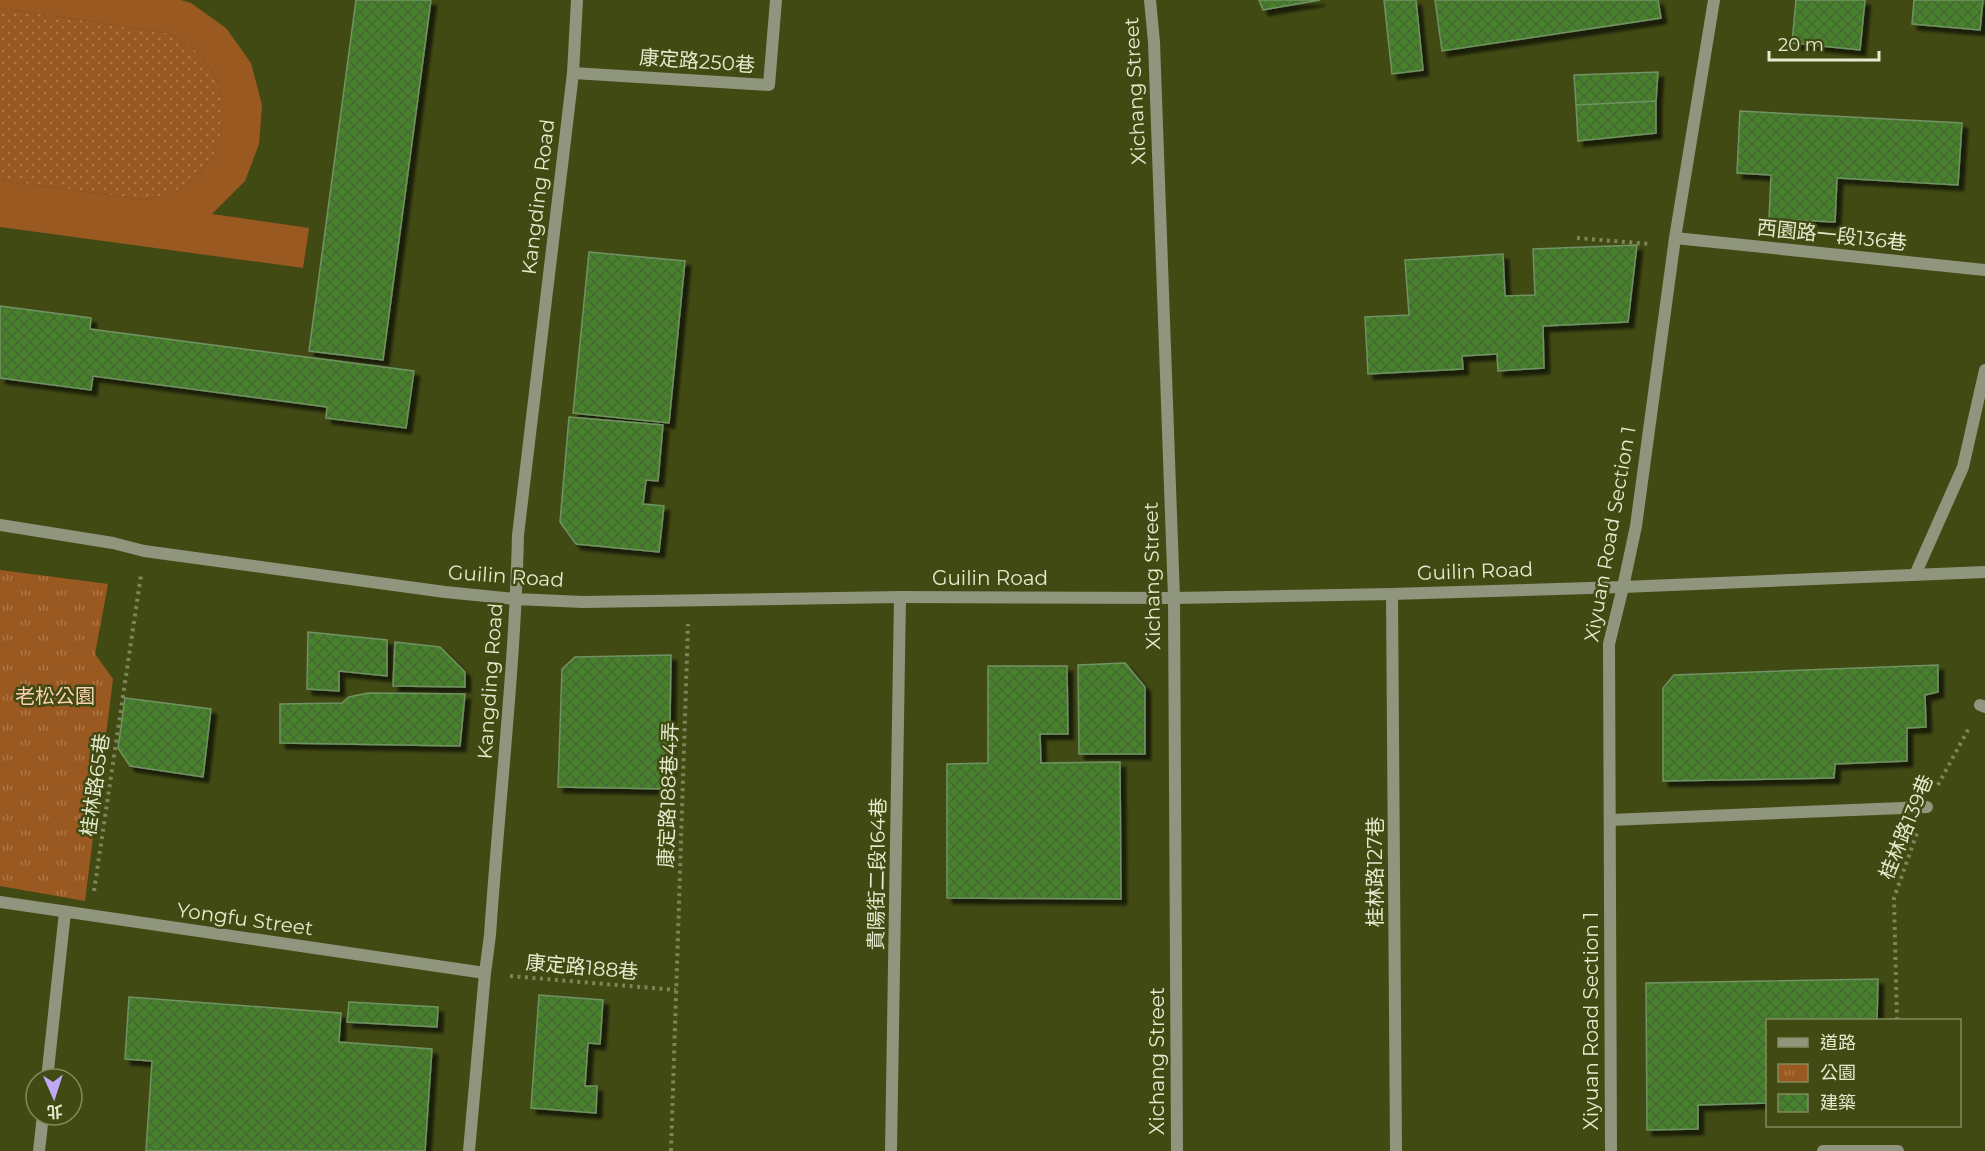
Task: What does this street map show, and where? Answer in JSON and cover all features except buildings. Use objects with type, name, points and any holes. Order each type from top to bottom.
[{"type":"street","name":"Kangding Road","points":[[469,1151],[490,935],[516,599],[518,535],[573,73],[577,0]]},
{"type":"street","name":"康定路250巷","points":[[573,73],[769,85],[776,0]]},
{"type":"street","name":"Xichang Street","points":[[1150,0],[1154,42],[1174,598],[1178,1151]]},
{"type":"street","name":"Xiyuan Road Section 1","points":[[1611,1151],[1609,644],[1636,526],[1674,242],[1714,0]]},
{"type":"street","name":"西園路一段136巷","points":[[1674,242],[1985,270]]},
{"type":"street","points":[[1915,575],[1963,467],[1985,370]]},
{"type":"street","name":"Guilin Road","points":[[0,525],[113,543],[144,551],[445,592],[516,599],[583,602],[900,597],[1174,598],[1392,594],[1985,572]]},
{"type":"street","name":"桂林路127巷","points":[[1392,594],[1396,1151]]},
{"type":"street","name":"貴陽街二段164巷","points":[[891,1151],[900,597]]},
{"type":"street","points":[[1610,820],[1927,807]]},
{"type":"street","name":"Yongfu Street","points":[[0,902],[485,973]]},
{"type":"street","points":[[48,1067],[65,912]]},
{"type":"street","points":[[39,1151],[42,1127]]},
{"type":"street","points":[[1823,1151],[1898,1151]]},
{"type":"path","points":[[1577,238],[1674,242]]},
{"type":"path","name":"桂林路65巷","points":[[90,916],[144,551]]},
{"type":"path","name":"康定路188巷4弄","points":[[672,1151],[689,600]]},
{"type":"path","name":"桂林路139巷","points":[[1897,1019],[1894,898],[1927,807],[1982,706]]},
{"type":"path","name":"康定路188巷","points":[[485,973],[676,990]]},
{"type":"green space","points":[[0,0],[181,0],[191,3],[226,28],[251,63],[262,105],[259,144],[245,181],[212,214],[309,228],[303,268],[0,227],[0,180],[144,200],[171,194],[196,178],[214,154],[223,127],[223,98],[212,70],[193,48],[168,33],[0,8]]},
{"type":"green space","points":[[0,8],[168,33],[193,48],[212,70],[223,98],[223,127],[214,154],[196,178],[171,194],[144,200],[0,180]]},
{"type":"green space","name":"老松公園","points":[[0,570],[108,584],[95,654],[113,679],[85,901],[0,886]]}]
